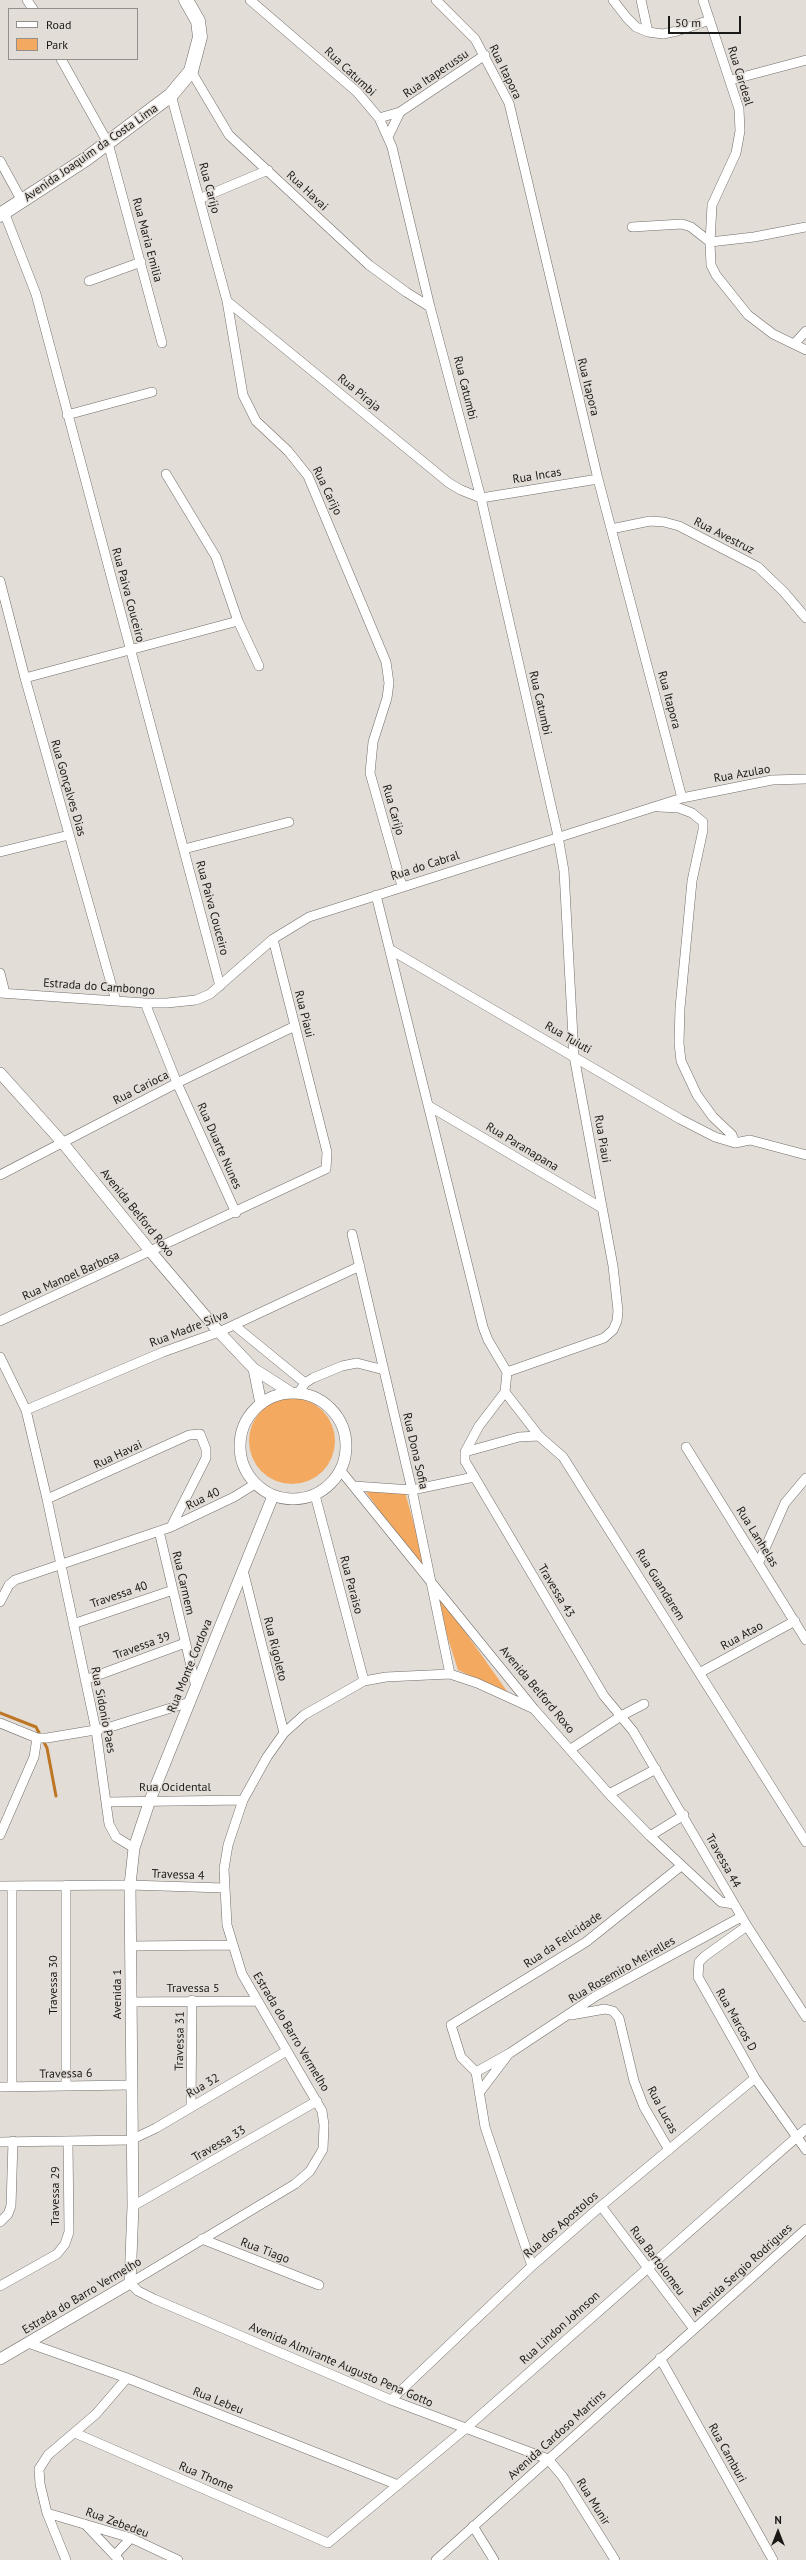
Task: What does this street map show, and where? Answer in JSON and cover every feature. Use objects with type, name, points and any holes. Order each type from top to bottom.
[{"type":"main road","name":"Avenida Joaquim da Costa Lima","points":[[2,214],[108,143],[171,95],[191,71],[200,36],[198,22],[190,2]]},
{"type":"street","name":"Rua Catumbi","points":[[250,0],[357,92],[379,118],[388,137],[430,307],[481,498],[558,836]]},
{"type":"street","name":"Rua Itapora","points":[[436,0],[475,39],[485,55],[510,110],[598,479],[682,798]]},
{"type":"street","points":[[613,0],[636,27],[648,32],[663,34],[710,20]]},
{"type":"street","points":[[640,0],[648,32]]},
{"type":"street","name":"Rua Cardeal","points":[[703,0],[731,80],[739,109],[740,131],[736,153],[712,205],[710,242],[712,266],[716,275],[740,306],[773,334],[795,343],[806,350]]},
{"type":"street","name":"Rua Itaperussu","points":[[379,118],[400,112],[485,55]]},
{"type":"street","name":"Rua Maria Emilia","points":[[62,60],[108,143],[162,343]]},
{"type":"street","points":[[731,80],[806,60]]},
{"type":"street","name":"Rua Havai","points":[[191,71],[229,135],[369,265],[400,288],[430,307]]},
{"type":"street","name":"Rua Carijo","points":[[171,95],[227,300],[239,378],[248,409],[256,421],[288,451],[308,476],[386,662],[389,683],[387,698],[373,742],[370,773],[402,886]]},
{"type":"street","name":"Rua Itaperussu","points":[[388,137],[400,112]]},
{"type":"street","points":[[0,161],[22,201]]},
{"type":"street","points":[[199,199],[268,170]]},
{"type":"street","name":"Rua Paiva Couceiro","points":[[2,214],[36,294],[220,986]]},
{"type":"street","points":[[632,227],[682,224],[691,227],[710,242],[754,237],[806,227]]},
{"type":"street","points":[[89,281],[141,262]]},
{"type":"street","name":"Rua Piraja","points":[[227,300],[449,483],[481,498]]},
{"type":"street","points":[[795,343],[806,331]]},
{"type":"street","points":[[67,415],[152,392]]},
{"type":"street","points":[[166,474],[216,557],[238,621],[259,666]]},
{"type":"street","name":"Rua Incas","points":[[481,498],[598,479]]},
{"type":"street","name":"Rua Avestruz","points":[[611,529],[650,521],[664,522],[679,526],[758,566],[784,592],[806,618]]},
{"type":"street","name":"Rua Gonçalves Dias","points":[[0,582],[25,678],[116,1001]]},
{"type":"street","points":[[25,678],[129,648],[238,621]]},
{"type":"street","name":"Rua Azulao","points":[[682,798],[772,780],[806,779]]},
{"type":"street","name":"Rua do Cabral","points":[[196,1000],[220,986],[273,939],[309,917],[376,894],[682,798]]},
{"type":"street","points":[[650,807],[679,808],[692,813],[703,822],[703,830],[692,881],[680,1008],[679,1043],[684,1068],[697,1095],[713,1117],[732,1135],[734,1143],[750,1140],[806,1155]]},
{"type":"street","points":[[184,849],[289,822]]},
{"type":"street","points":[[0,852],[69,835]]},
{"type":"street","name":"Rua Piaui","points":[[508,1372],[604,1338],[613,1330],[618,1311],[602,1208],[574,1056],[568,928],[558,836]]},
{"type":"street","points":[[354,1486],[412,1490],[474,1477],[465,1461],[466,1452],[479,1426],[505,1392],[508,1372],[488,1340],[483,1327],[376,894]]},
{"type":"street","name":"Rua Piaui","points":[[236,1213],[325,1171],[328,1165],[327,1152],[273,939]]},
{"type":"street","name":"Rua Tuiuti","points":[[391,950],[680,1119],[715,1137],[734,1143]]},
{"type":"street","points":[[0,974],[3,993]]},
{"type":"street","name":"Estrada do Cambongo","points":[[3,993],[145,1003],[167,1003],[196,1000]]},
{"type":"street","name":"Rua Duarte Nunes","points":[[145,1003],[177,1083],[236,1213]]},
{"type":"street","name":"Rua Carioca","points":[[0,1175],[177,1083],[295,1026]]},
{"type":"street","name":"Avenida Belford Roxo","points":[[0,1072],[62,1142],[151,1252],[219,1332],[254,1369],[298,1389],[323,1401],[335,1412],[343,1425],[346,1448],[341,1471],[330,1485],[315,1495],[301,1499],[273,1496],[255,1484],[246,1472],[241,1458],[240,1444],[243,1429],[250,1416],[261,1404],[298,1389]]},
{"type":"street","name":"Rua Paranapana","points":[[429,1106],[602,1208]]},
{"type":"street","points":[[151,1252],[236,1213]]},
{"type":"street","name":"Rua Dona Sofia","points":[[352,1234],[412,1490],[450,1674]]},
{"type":"street","name":"Rua Manoel Barbosa","points":[[0,1321],[151,1252]]},
{"type":"street","name":"Rua Madre Silva","points":[[26,1410],[163,1352],[219,1332],[360,1266]]},
{"type":"street","points":[[234,1325],[298,1389],[342,1366],[357,1363],[384,1370]]},
{"type":"street","name":"Rua Sidonio Paes","points":[[0,1357],[26,1410],[47,1499],[96,1730],[112,1831],[116,1837],[134,1848]]},
{"type":"street","points":[[254,1369],[261,1404]]},
{"type":"street","points":[[505,1392],[539,1436]]},
{"type":"street","name":"Rua Havai","points":[[47,1499],[189,1435],[200,1434],[206,1449],[206,1458],[171,1527]]},
{"type":"street","points":[[466,1452],[519,1437],[539,1436]]},
{"type":"street","name":"Rua Guandarem","points":[[539,1436],[555,1448],[576,1474],[806,1842]]},
{"type":"street","name":"Rua Lanhelas","points":[[686,1447],[759,1562],[806,1640]]},
{"type":"street","name":"Avenida Belford Roxo","points":[[341,1471],[534,1709],[571,1749],[609,1794],[681,1866],[721,1902],[734,1904]]},
{"type":"street","name":"Travessa 43","points":[[474,1477],[604,1696],[621,1716]]},
{"type":"street","points":[[759,1562],[785,1503],[806,1478]]},
{"type":"street","name":"Rua 40","points":[[159,1531],[171,1527],[234,1497],[255,1484]]},
{"type":"street","name":"Rua Paraiso","points":[[315,1495],[364,1681]]},
{"type":"street","name":"Rua Monte Cordova","points":[[134,1848],[150,1800],[273,1496]]},
{"type":"street","points":[[0,1602],[9,1585],[15,1580],[60,1566],[159,1531]]},
{"type":"street","name":"Rua Carmem","points":[[159,1531],[196,1687]]},
{"type":"street","name":"Rua Rigoleto","points":[[243,1570],[284,1733]]},
{"type":"street","name":"Travessa 40","points":[[73,1624],[173,1590]]},
{"type":"street","name":"Rua Atao","points":[[700,1672],[795,1620]]},
{"type":"street","name":"Travessa 39","points":[[85,1680],[185,1644]]},
{"type":"street","name":"Estrada do Barro Vermelho","points":[[2,2355],[28,2343],[295,2184],[310,2171],[318,2159],[324,2139],[322,2111],[256,2001],[236,1961],[227,1925],[224,1888],[228,1844],[243,1800],[264,1763],[284,1733],[323,1703],[364,1681],[393,1677],[450,1674],[477,1683],[534,1709]]},
{"type":"street","points":[[0,1723],[41,1738],[96,1730],[190,1702]]},
{"type":"street","points":[[571,1749],[621,1716],[644,1704]]},
{"type":"street","name":"Travessa 44","points":[[621,1716],[629,1724],[684,1815],[741,1917],[806,2017]]},
{"type":"street","points":[[0,1835],[41,1738]]},
{"type":"street","points":[[609,1794],[656,1769]]},
{"type":"street","name":"Rua Ocidental","points":[[107,1802],[150,1800],[243,1800]]},
{"type":"street","points":[[650,1836],[684,1815]]},
{"type":"street","name":"Avenida 1","points":[[130,2283],[133,2206],[131,2140],[130,1885],[134,1848]]},
{"type":"street","name":"Rua da Felicidade","points":[[476,2072],[461,2057],[451,2025],[586,1942],[681,1866]]},
{"type":"street","name":"Travessa 30","points":[[66,1885],[66,2086]]},
{"type":"street","points":[[0,1886],[130,1885]]},
{"type":"street","name":"Travessa 4","points":[[130,1885],[224,1888]]},
{"type":"street","points":[[12,1886],[12,2086]]},
{"type":"street","name":"Rua Rosemiro Meirelles","points":[[476,2072],[510,2053],[596,1996],[741,1917]]},
{"type":"street","name":"Rua Marcos D","points":[[747,1926],[705,1956],[697,1970],[698,1977],[755,2078],[806,2150]]},
{"type":"street","points":[[131,1946],[232,1945]]},
{"type":"street","name":"Travessa 5","points":[[131,2002],[192,2000],[256,2001]]},
{"type":"street","name":"Travessa 31","points":[[191,2106],[192,2000]]},
{"type":"street","name":"Rua Lucas","points":[[567,2016],[605,2009],[613,2011],[619,2018],[623,2029],[634,2081],[653,2125],[669,2150]]},
{"type":"street","name":"Rua 32","points":[[131,2140],[156,2128],[191,2106],[286,2052]]},
{"type":"street","points":[[479,2093],[510,2053]]},
{"type":"street","points":[[476,2072],[485,2127],[532,2266]]},
{"type":"street","name":"Rua dos Apostolos","points":[[391,2400],[532,2266],[601,2206],[755,2078]]},
{"type":"street","name":"Travessa 6","points":[[0,2086],[131,2085]]},
{"type":"street","name":"Travessa 33","points":[[133,2206],[317,2101]]},
{"type":"street","name":"Rua Lindon Johnson","points":[[328,2543],[465,2429],[646,2267],[806,2129]]},
{"type":"street","points":[[0,2142],[131,2140]]},
{"type":"street","points":[[0,2222],[8,2214],[11,2206],[13,2142]]},
{"type":"street","name":"Travessa 29","points":[[0,2286],[57,2254],[65,2244],[69,2232],[68,2142]]},
{"type":"street","name":"Rua Bartolomeu","points":[[601,2206],[694,2329]]},
{"type":"street","name":"Avenida Sergio Rodrigues","points":[[694,2329],[806,2229]]},
{"type":"street","name":"Rua Tiago","points":[[202,2239],[319,2285]]},
{"type":"street","name":"Avenida Almirante Augusto Pena Gotto","points":[[130,2283],[138,2291],[154,2299],[391,2400],[548,2459]]},
{"type":"street","name":"Avenida Cardoso Martins","points":[[436,2560],[694,2329]]},
{"type":"street","name":"Rua Lebeu","points":[[28,2343],[127,2378],[398,2485]]},
{"type":"street","name":"Rua Camburi","points":[[660,2358],[773,2560]]},
{"type":"street","points":[[66,2560],[47,2513],[41,2490],[39,2469],[48,2455],[75,2434],[96,2414],[127,2378]]},
{"type":"street","name":"Rua Thome","points":[[75,2434],[328,2543]]},
{"type":"street","name":"Rua Munir","points":[[548,2459],[563,2477],[615,2560]]},
{"type":"street","name":"Rua Zebedeu","points":[[47,2513],[131,2538],[178,2560]]},
{"type":"street","points":[[84,2523],[117,2558],[131,2538]]},
{"type":"street","points":[[473,2526],[494,2560]]},
{"type":"green space","points":[[284,1398],[300,1398],[309,1401],[323,1410],[332,1424],[335,1433],[335,1449],[332,1458],[323,1472],[309,1481],[300,1484],[284,1484],[268,1477],[261,1472],[256,1465],[249,1449],[249,1433],[256,1417],[261,1410],[268,1405]]},
{"type":"green space","points":[[366,1492],[405,1492],[430,1582]]},
{"type":"green space","points":[[430,1582],[509,1694],[458,1670]]},
{"type":"waterway","points":[[0,1713],[36,1727],[47,1748],[56,1796]]}]
